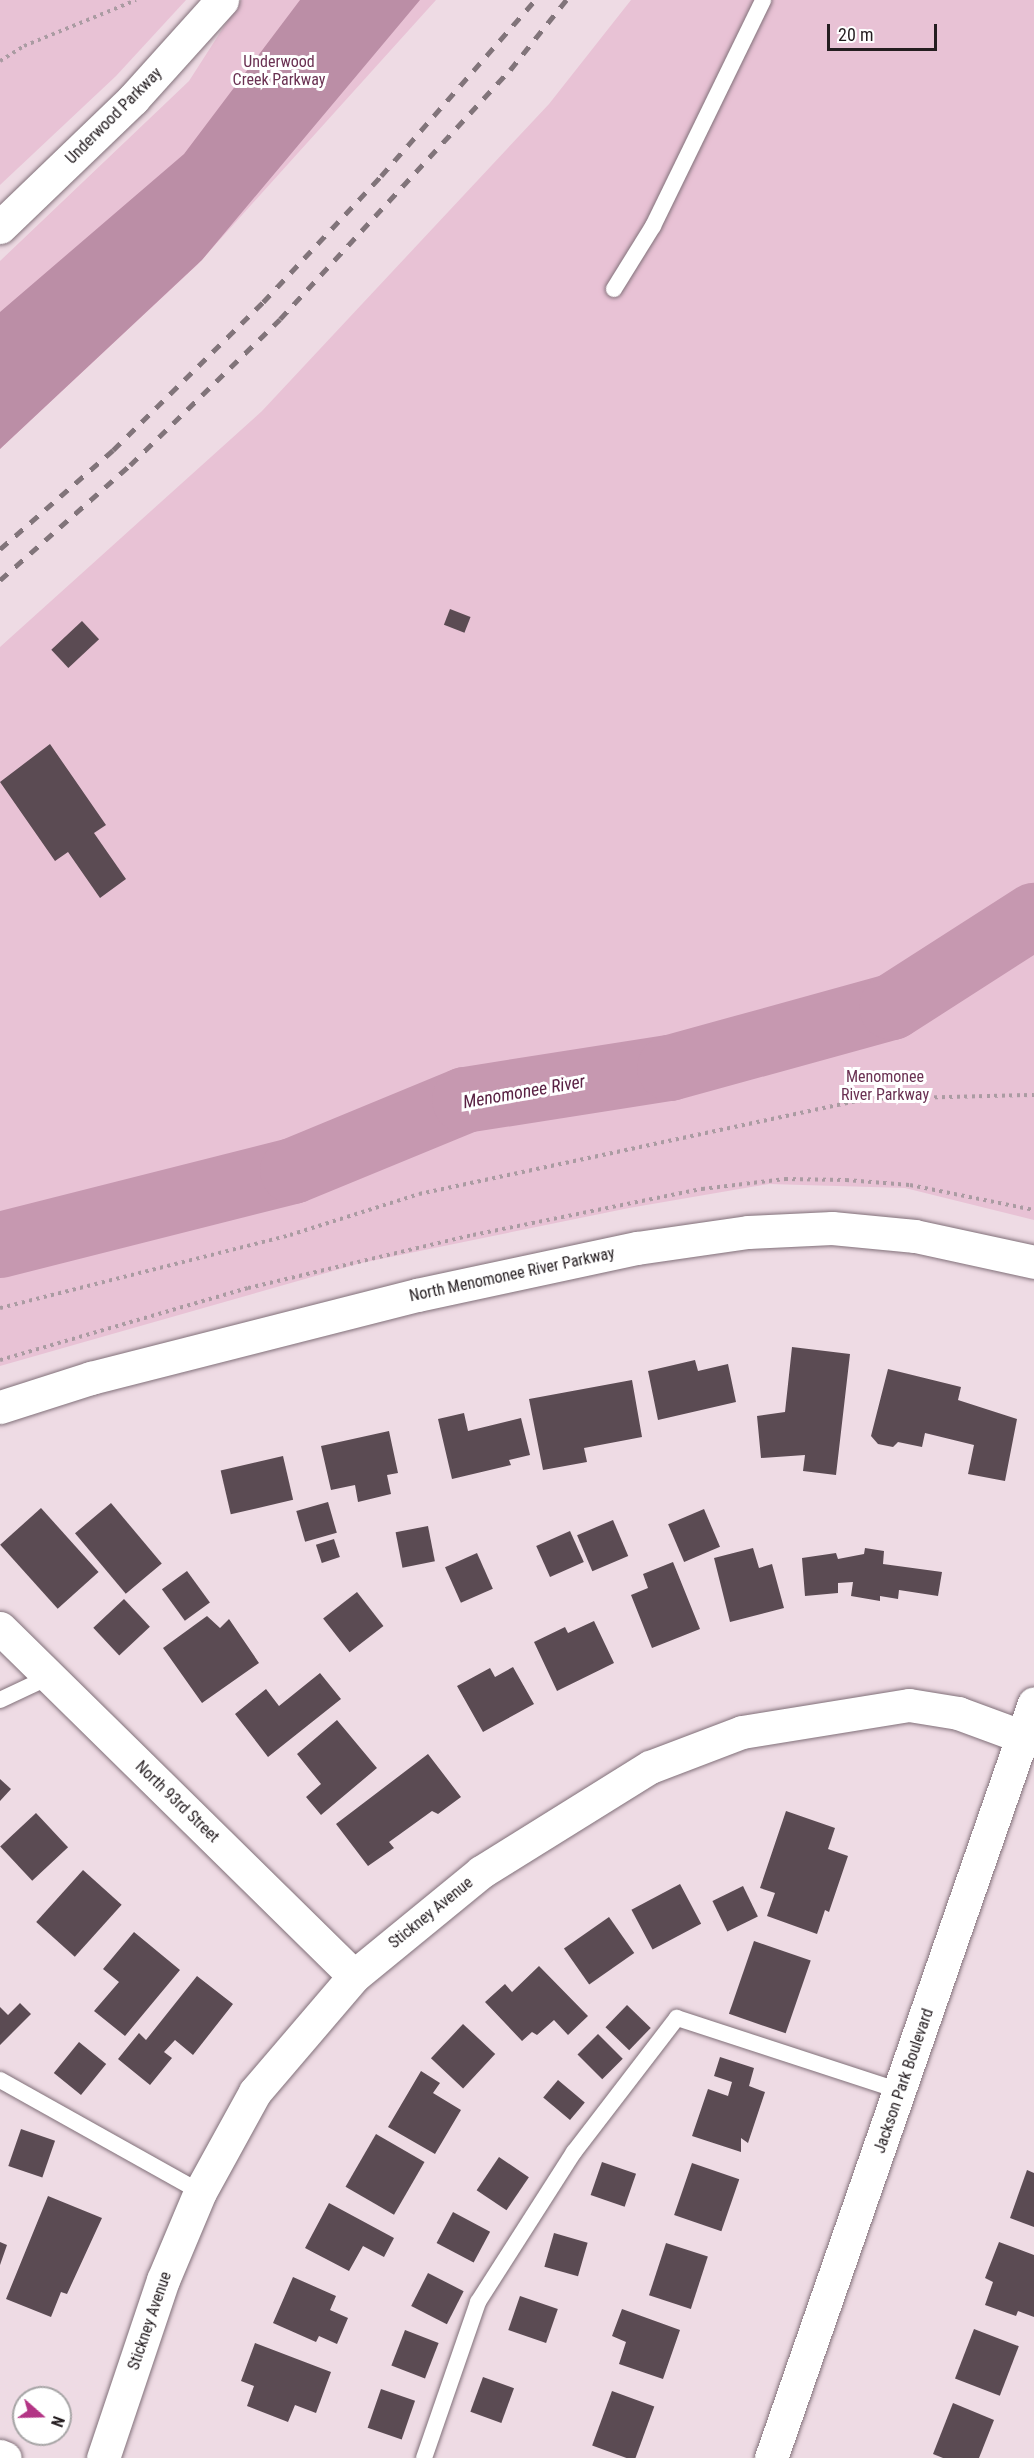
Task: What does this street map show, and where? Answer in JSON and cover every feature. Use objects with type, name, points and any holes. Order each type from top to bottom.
[{"type":"street","name":"Underwood Parkway","points":[[0,227],[134,99],[222,0]]},
{"type":"street","name":"North Menomonee River Parkway","points":[[0,1407],[91,1378],[417,1295],[637,1248],[748,1232],[832,1228],[915,1236],[1034,1262]]},
{"type":"street","name":"North 93rd Street","points":[[0,1628],[354,1976]]},
{"type":"street","name":"Jackson Park Boulevard","points":[[771,2458],[900,2091],[1028,1738],[1034,1703]]},
{"type":"street","name":"Stickney Avenue","points":[[103,2458],[163,2280],[200,2192],[255,2092],[354,1976],[481,1872],[650,1767],[742,1732],[909,1705],[958,1713],[1028,1738]]},
{"type":"street","points":[[0,2456],[5,2458]]},
{"type":"lane","points":[[614,289],[653,226],[763,0]]},
{"type":"lane","points":[[0,1700],[49,1677]]},
{"type":"lane","points":[[423,2458],[478,2302],[574,2152],[677,2018],[900,2091]]},
{"type":"lane","points":[[0,2080],[200,2192]]},
{"type":"path","points":[[0,61],[24,46],[136,0]]},
{"type":"path","points":[[0,1308],[290,1235],[419,1194],[867,1099],[1034,1095]]},
{"type":"green space","points":[[0,0],[186,0],[116,76],[0,185]]},
{"type":"green space","name":"Underwood Creek Parkway","points":[[241,0],[436,0],[197,265],[0,449],[0,261],[189,81]]},
{"type":"green space","name":"Underwood Creek Parkway","points":[[300,0],[420,0],[202,260],[0,449],[0,312],[184,154]]},
{"type":"green space","name":"Menomonee River Parkway","points":[[631,0],[1034,0],[1034,1220],[905,1188],[769,1184],[629,1208],[361,1263],[0,1366],[0,647],[262,411],[549,104]]},
{"type":"building","points":[[450,609],[471,617],[464,633],[444,625]]},
{"type":"building","points":[[82,621],[99,639],[68,668],[51,650]]},
{"type":"building","points":[[50,744],[106,825],[94,833],[126,879],[100,898],[68,852],[55,861],[0,782]]},
{"type":"building","points":[[792,1347],[850,1354],[836,1475],[803,1471],[805,1455],[761,1458],[757,1416],[785,1412]]},
{"type":"building","points":[[695,1360],[698,1371],[728,1364],[736,1402],[658,1420],[648,1371]]},
{"type":"building","points":[[888,1369],[961,1387],[958,1400],[1017,1419],[1005,1481],[968,1474],[974,1445],[925,1433],[922,1447],[898,1442],[893,1447],[878,1444],[871,1436]]},
{"type":"building","points":[[632,1380],[642,1437],[584,1448],[587,1462],[543,1470],[529,1399]]},
{"type":"building","points":[[464,1413],[468,1431],[521,1418],[530,1455],[509,1460],[511,1465],[452,1479],[438,1419]]},
{"type":"building","points":[[389,1431],[398,1473],[387,1475],[391,1494],[358,1502],[355,1485],[331,1490],[321,1446]]},
{"type":"building","points":[[283,1456],[293,1500],[231,1514],[221,1470]]},
{"type":"building","points":[[328,1502],[337,1533],[305,1542],[296,1511]]},
{"type":"building","points":[[111,1503],[162,1564],[126,1594],[75,1533]]},
{"type":"building","points":[[41,1508],[99,1572],[58,1609],[0,1545]]},
{"type":"building","points":[[704,1509],[720,1547],[684,1562],[668,1524]]},
{"type":"building","points":[[613,1520],[628,1556],[592,1571],[577,1535]]},
{"type":"building","points":[[428,1526],[435,1561],[402,1568],[396,1532]]},
{"type":"building","points":[[570,1531],[584,1562],[550,1577],[536,1546]]},
{"type":"building","points":[[334,1539],[340,1557],[322,1563],[316,1545]]},
{"type":"building","points":[[753,1548],[759,1568],[772,1564],[784,1608],[730,1622],[714,1558]]},
{"type":"building","points":[[865,1548],[884,1551],[883,1564],[942,1572],[938,1596],[899,1590],[898,1599],[880,1596],[880,1601],[851,1596],[853,1582],[838,1583],[838,1593],[805,1596],[802,1558],[836,1553],[838,1559],[864,1554]]},
{"type":"building","points":[[477,1553],[493,1589],[461,1603],[445,1567]]},
{"type":"building","points":[[673,1562],[700,1629],[652,1648],[631,1595],[648,1588],[643,1574]]},
{"type":"building","points":[[187,1571],[210,1603],[185,1621],[162,1589]]},
{"type":"building","points":[[357,1592],[383,1626],[350,1652],[323,1618]]},
{"type":"building","points":[[124,1599],[150,1627],[119,1655],[93,1628]]},
{"type":"building","points":[[207,1616],[220,1628],[229,1619],[259,1663],[202,1703],[163,1648]]},
{"type":"building","points":[[594,1621],[614,1663],[557,1691],[534,1642],[565,1627],[568,1633]]},
{"type":"building","points":[[513,1667],[534,1704],[483,1732],[457,1686],[490,1668],[495,1677]]},
{"type":"building","points":[[320,1673],[341,1699],[268,1757],[235,1714],[266,1689],[279,1706]]},
{"type":"building","points":[[337,1720],[377,1768],[321,1815],[306,1797],[321,1784],[297,1754]]},
{"type":"building","points":[[428,1754],[461,1797],[438,1814],[432,1811],[389,1842],[394,1848],[368,1866],[336,1824]]},
{"type":"building","points":[[0,1779],[11,1789],[0,1801]]},
{"type":"building","points":[[786,1811],[835,1828],[828,1849],[848,1856],[829,1912],[825,1910],[817,1934],[767,1916],[775,1893],[760,1888]]},
{"type":"building","points":[[36,1813],[68,1847],[32,1881],[0,1846]]},
{"type":"building","points":[[83,1870],[122,1905],[75,1957],[36,1922]]},
{"type":"building","points":[[680,1884],[701,1924],[653,1950],[631,1910]]},
{"type":"building","points":[[743,1886],[758,1917],[727,1931],[712,1901]]},
{"type":"building","points":[[609,1917],[634,1953],[589,1985],[564,1949]]},
{"type":"building","points":[[134,1932],[180,1970],[125,2036],[94,2011],[119,1982],[103,1969]]},
{"type":"building","points":[[754,1941],[811,1961],[786,2033],[729,2014]]},
{"type":"building","points":[[539,1966],[588,2016],[568,2035],[554,2020],[537,2035],[532,2032],[522,2041],[485,2002],[505,1984],[512,1992]]},
{"type":"building","points":[[197,1976],[233,2004],[193,2055],[175,2040],[164,2052],[172,2058],[150,2085],[118,2059],[139,2033],[146,2040]]},
{"type":"building","points":[[20,2003],[31,2014],[0,2045],[0,2007],[8,2015]]},
{"type":"building","points":[[627,2005],[651,2028],[629,2050],[605,2027]]},
{"type":"building","points":[[463,2024],[495,2054],[463,2088],[431,2058]]},
{"type":"building","points":[[598,2034],[623,2059],[602,2079],[577,2055]]},
{"type":"building","points":[[79,2042],[106,2064],[81,2095],[54,2073]]},
{"type":"building","points":[[720,2057],[754,2068],[749,2086],[765,2092],[748,2143],[741,2138],[741,2152],[692,2136],[708,2089],[728,2096],[732,2082],[714,2076]]},
{"type":"building","points":[[421,2071],[440,2083],[433,2093],[461,2110],[435,2154],[388,2127]]},
{"type":"building","points":[[558,2080],[585,2102],[570,2120],[543,2098]]},
{"type":"building","points":[[21,2129],[55,2141],[42,2178],[8,2166]]},
{"type":"building","points":[[376,2134],[424,2162],[394,2215],[346,2187]]},
{"type":"building","points":[[499,2157],[529,2177],[506,2210],[477,2190]]},
{"type":"building","points":[[602,2162],[636,2174],[625,2207],[591,2195]]},
{"type":"building","points":[[692,2163],[739,2179],[721,2231],[674,2215]]},
{"type":"building","points":[[1027,2170],[1034,2173],[1034,2227],[1010,2218]]},
{"type":"building","points":[[48,2196],[102,2218],[67,2294],[61,2292],[51,2317],[6,2299]]},
{"type":"building","points":[[329,2203],[394,2238],[384,2257],[363,2246],[349,2271],[305,2248]]},
{"type":"building","points":[[453,2212],[490,2232],[474,2263],[437,2243]]},
{"type":"building","points":[[554,2233],[588,2243],[578,2276],[544,2267]]},
{"type":"building","points":[[0,2242],[7,2245],[0,2265]]},
{"type":"building","points":[[999,2242],[1034,2255],[1034,2317],[1018,2311],[1016,2316],[985,2305],[993,2282],[985,2278]]},
{"type":"building","points":[[666,2243],[708,2257],[691,2309],[649,2295]]},
{"type":"building","points":[[428,2273],[464,2291],[447,2324],[411,2306]]},
{"type":"building","points":[[293,2277],[336,2296],[330,2310],[348,2318],[337,2344],[319,2336],[316,2342],[273,2323]]},
{"type":"building","points":[[520,2296],[558,2309],[546,2343],[508,2330]]},
{"type":"building","points":[[622,2309],[680,2330],[663,2379],[619,2364],[626,2342],[612,2336]]},
{"type":"building","points":[[974,2329],[1019,2346],[1000,2396],[955,2378]]},
{"type":"building","points":[[405,2330],[439,2343],[425,2378],[391,2365]]},
{"type":"building","points":[[255,2343],[331,2372],[316,2413],[295,2405],[288,2422],[247,2406],[254,2386],[241,2381]]},
{"type":"building","points":[[483,2377],[514,2388],[501,2423],[470,2412]]},
{"type":"building","points":[[381,2389],[415,2401],[402,2439],[368,2428]]},
{"type":"building","points":[[612,2391],[654,2406],[636,2458],[627,2458],[592,2446]]},
{"type":"building","points":[[953,2403],[994,2420],[979,2458],[943,2458],[933,2454]]},
{"type":"waterway","name":"Menomonee River","points":[[0,1245],[293,1171],[465,1100],[670,1068],[892,1007],[1034,916]]},
{"type":"railway","points":[[0,549],[113,450],[263,302],[381,176],[535,0]]},
{"type":"railway","points":[[0,580],[130,465],[280,319],[510,70],[566,0]]}]
